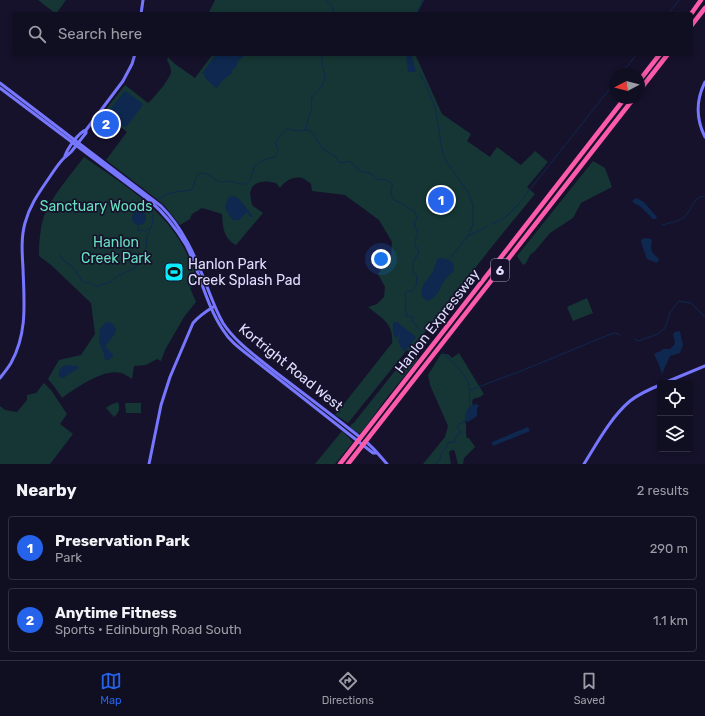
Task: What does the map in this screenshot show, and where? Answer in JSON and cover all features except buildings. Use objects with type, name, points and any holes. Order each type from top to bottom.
[{"type":"highway","points":[[692,12],[701,0]]},
{"type":"highway","points":[[693,23],[705,8]]},
{"type":"highway","points":[[645,73],[658,56]]},
{"type":"highway","points":[[645,83],[666,56]]},
{"type":"highway","name":"Hanlon Expressway","points":[[340,464],[620,104]]},
{"type":"highway","name":"Hanlon Expressway","points":[[348,464],[629,104]]},
{"type":"street","points":[[141,12],[143,0]]},
{"type":"street","points":[[0,378],[11,362],[22,334],[24,309],[22,254],[25,224],[28,214],[35,198],[65,157],[66,151],[86,133],[86,130],[123,80],[132,64],[134,56]]},
{"type":"street","points":[[705,82],[699,97],[698,112],[700,126],[705,137]]},
{"type":"street","name":"Kortright Road West","points":[[0,83],[75,143]]},
{"type":"street","name":"Kortright Road West","points":[[0,88],[152,198],[169,213],[188,242],[213,307],[239,342],[364,443],[375,449],[376,453],[386,464]]},
{"type":"street","points":[[149,464],[161,405],[170,378],[194,323],[199,316],[213,307]]},
{"type":"street","points":[[671,380],[705,366]]},
{"type":"street","points":[[584,464],[622,408],[638,395],[657,386]]},
{"type":"green space","points":[[38,0],[66,0],[57,12],[53,12]]},
{"type":"green space","points":[[215,0],[424,0],[418,12],[209,12]]},
{"type":"green space","points":[[212,56],[416,56],[442,114],[471,134],[467,141],[490,157],[497,147],[521,165],[535,151],[548,162],[527,187],[535,194],[410,351],[418,359],[361,433],[358,433],[350,426],[355,422],[410,352],[407,350],[348,423],[334,414],[336,414],[392,343],[391,330],[389,326],[382,318],[368,307],[377,304],[384,297],[385,287],[378,274],[391,256],[392,242],[379,220],[345,195],[312,191],[311,184],[302,178],[290,180],[284,183],[280,188],[276,183],[260,182],[252,187],[250,193],[252,205],[263,213],[236,245],[228,239],[224,232],[222,214],[202,208],[192,214],[190,219],[180,225],[163,204],[106,160],[127,132],[103,113],[125,85],[148,103],[170,75],[171,70],[167,60],[168,57],[175,64],[195,78]]},
{"type":"green space","name":"Hanlon Creek Park","points":[[84,157],[124,184],[149,204],[171,228],[183,246],[199,283],[190,288],[196,302],[184,317],[165,350],[161,361],[157,359],[146,365],[134,366],[132,379],[122,373],[107,373],[82,384],[62,398],[48,379],[59,360],[81,355],[95,334],[91,303],[51,265],[39,256],[40,241],[44,216],[48,208],[57,193]]},
{"type":"green space","points":[[593,161],[605,168],[612,187],[581,203],[573,218],[550,233],[523,265],[517,256]]},
{"type":"green space","points":[[587,298],[593,313],[573,321],[567,307]]},
{"type":"green space","points":[[459,353],[484,394],[473,399],[473,405],[468,409],[465,421],[467,438],[469,438],[475,447],[464,458],[463,464],[458,464],[454,450],[452,450],[449,452],[451,464],[423,464],[445,437],[448,426],[430,385],[428,375],[441,354],[448,354],[452,358]]},
{"type":"green space","points":[[44,383],[51,390],[67,414],[60,424],[73,434],[50,464],[0,464],[0,406],[5,410],[17,412],[27,400],[27,395],[36,393]]},
{"type":"green space","points":[[118,402],[119,410],[114,417],[106,408]]},
{"type":"green space","points":[[125,403],[141,403],[141,413],[126,413]]},
{"type":"green space","points":[[342,431],[353,442],[335,464],[315,464]]},
{"type":"water","points":[[215,56],[244,56],[238,61],[232,73],[216,88],[204,77],[204,74],[202,74]]},
{"type":"water","points":[[406,56],[412,56],[416,71],[408,72]]},
{"type":"water","points":[[125,91],[143,104],[125,127],[109,115],[108,112]]},
{"type":"water","points":[[234,196],[241,201],[253,217],[250,217],[248,213],[246,213],[239,220],[233,220],[225,207],[229,197]]},
{"type":"water","points":[[636,198],[644,202],[657,218],[653,219],[641,207],[632,201]]},
{"type":"water","points":[[136,211],[142,211],[146,215],[146,221],[142,225],[136,225],[132,221],[132,215]]},
{"type":"water","points":[[644,238],[652,240],[652,251],[659,259],[657,263],[647,259],[641,242]]},
{"type":"water","points":[[438,258],[447,259],[452,262],[454,264],[454,271],[448,276],[435,296],[428,301],[422,297],[421,291],[432,273]]},
{"type":"water","points":[[106,322],[112,323],[116,329],[115,334],[106,345],[113,356],[106,361],[99,341],[100,329]]},
{"type":"water","points":[[394,322],[397,322],[416,337],[405,351],[401,348],[398,341],[400,335],[400,329],[399,335],[396,339],[394,335]]},
{"type":"water","points":[[679,331],[683,345],[680,353],[670,356],[662,374],[654,354],[660,351],[661,352],[661,350],[664,349],[670,349],[675,342],[673,334]]},
{"type":"water","points":[[66,365],[77,366],[79,368],[63,378],[60,378],[59,370]]},
{"type":"water","points":[[477,404],[479,406],[477,408],[477,416],[468,422],[465,421],[465,415],[470,406]]},
{"type":"water","points":[[528,427],[530,431],[493,446],[492,442]]},
{"type":"waterway","points":[[326,0],[332,6],[334,12]]},
{"type":"waterway","points":[[417,12],[423,0]]},
{"type":"waterway","points":[[670,12],[679,0]]},
{"type":"waterway","points":[[306,129],[308,118],[312,110],[312,97],[322,86],[325,77],[322,56]]},
{"type":"waterway","points":[[626,68],[635,56]]},
{"type":"waterway","points":[[420,74],[435,107],[442,150],[445,159],[469,194],[473,205],[473,224],[468,236],[449,260]]},
{"type":"waterway","points":[[566,144],[609,90]]},
{"type":"waterway","points":[[158,200],[169,193],[191,190],[194,186],[196,177],[203,173],[220,182],[231,181],[243,184],[247,183],[258,163],[275,157],[278,151],[276,143],[277,140],[285,130]]},
{"type":"waterway","points":[[286,130],[311,131],[322,148],[335,156],[340,163],[349,161],[360,171],[369,173],[379,180],[384,179],[392,183],[391,194],[393,198],[415,212],[417,218],[414,223],[418,234],[415,244],[419,253],[413,263],[413,271],[417,276],[416,286],[413,291],[407,291],[405,294],[405,309],[407,313],[406,316],[413,317],[412,322],[414,322],[421,332]]},
{"type":"waterway","points":[[492,224],[503,219],[516,207],[565,145]]},
{"type":"waterway","points":[[662,225],[683,218],[695,201],[705,196]]},
{"type":"waterway","points":[[60,255],[63,260],[73,267],[85,283],[91,283],[98,286],[112,281],[118,276],[134,268],[145,256],[147,237],[152,225],[153,213]]},
{"type":"waterway","points":[[138,225],[138,230],[145,231],[150,228]]},
{"type":"waterway","points":[[468,236],[488,226]]},
{"type":"waterway","points":[[635,339],[638,341],[658,334],[664,329],[670,312],[679,301],[691,303],[705,317]]},
{"type":"waterway","points":[[470,390],[611,334],[615,333],[620,335]]},
{"type":"waterway","points":[[423,335],[429,341]]},
{"type":"waterway","points":[[442,352],[467,380],[470,388],[470,407]]},
{"type":"waterway","points":[[436,464],[448,443],[454,443],[457,435],[460,434],[461,432],[457,427],[458,425],[466,420]]},
{"type":"place","name":"Anytime Fitness","points":[[106,124]]},
{"type":"place","name":"Preservation Park","points":[[441,200]]},
{"type":"place","name":"Hanlon Park Creek Splash Pad","points":[[174,272]]},
{"type":"park label","name":"Sanctuary Woods","points":[[96,206]]}]
